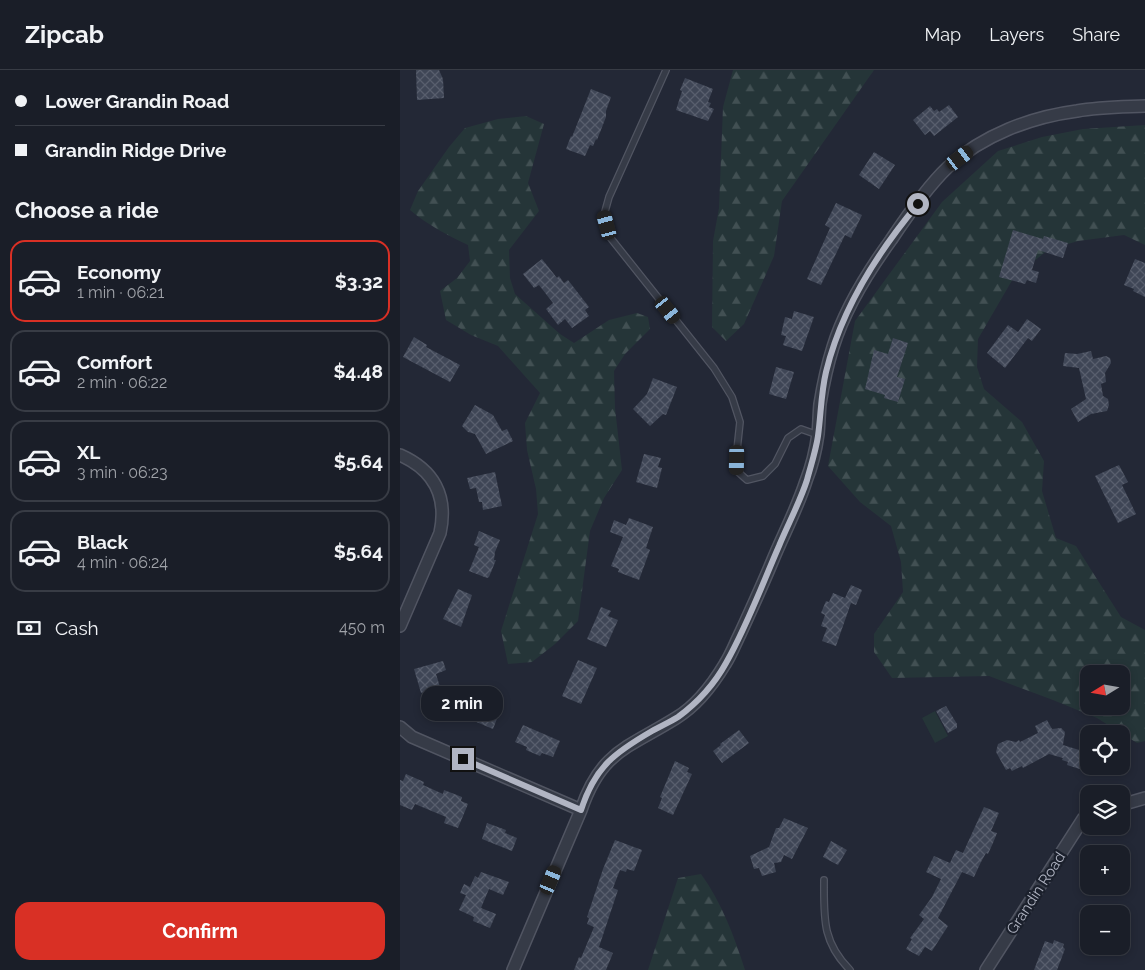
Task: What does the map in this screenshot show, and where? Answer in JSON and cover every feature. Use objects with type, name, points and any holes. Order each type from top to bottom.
[{"type":"street","points":[[513,970],[595,777],[619,751],[678,717],[707,690],[726,664],[756,601],[806,482],[818,435],[820,406],[826,372],[844,318],[854,297],[881,253],[908,216],[948,167],[996,135],[1022,124],[1078,110],[1145,106]]},
{"type":"street","points":[[400,456],[416,464],[430,476],[440,497],[442,521],[440,533],[400,626]]},
{"type":"street","points":[[400,727],[412,737],[581,810]]},
{"type":"street","points":[[1130,802],[1145,798]]},
{"type":"street","name":"Grandin Road","points":[[986,970],[1080,826]]},
{"type":"lane","points":[[666,70],[609,197],[604,215],[609,236],[714,368],[732,397],[740,422],[737,471],[747,480],[763,476],[775,464],[788,438],[800,429],[818,435]]},
{"type":"lane","points":[[824,880],[824,917],[831,946],[850,970]]},
{"type":"green space","points":[[733,70],[874,70],[782,201],[774,256],[744,324],[726,341],[712,327],[713,241],[719,208],[723,107]]},
{"type":"green space","points":[[526,116],[544,124],[528,183],[539,211],[509,250],[510,278],[515,294],[560,334],[574,343],[609,320],[637,313],[648,317],[650,329],[625,354],[614,371],[615,408],[622,470],[604,498],[590,531],[578,621],[555,644],[532,662],[508,664],[501,631],[538,514],[536,489],[527,450],[525,423],[540,393],[498,346],[471,335],[446,320],[440,291],[457,278],[470,261],[468,245],[438,229],[410,210],[418,191],[465,128],[498,119]]},
{"type":"green space","points":[[1145,125],[1145,245],[1124,235],[1078,241],[1048,250],[1014,277],[978,339],[977,367],[984,389],[1022,422],[1044,461],[1042,491],[1056,538],[1076,546],[1121,617],[1145,630],[1145,741],[1137,743],[1130,739],[1130,725],[1108,725],[1090,715],[1130,715],[1130,665],[1080,665],[1080,711],[989,676],[892,678],[874,652],[874,634],[903,592],[901,562],[891,526],[860,502],[828,466],[855,321],[942,202],[998,151],[1042,137],[1083,129]]},
{"type":"green space","points":[[935,711],[948,736],[935,743],[922,718]]},
{"type":"green space","points":[[701,874],[727,920],[745,970],[648,970],[678,878]]},
{"type":"building","points":[[416,70],[439,70],[443,79],[444,98],[417,100]]},
{"type":"building","points":[[685,78],[713,89],[708,102],[711,103],[709,107],[714,109],[708,121],[676,110],[682,91],[680,90]]},
{"type":"building","points":[[591,89],[611,97],[597,140],[593,146],[590,145],[585,156],[566,149]]},
{"type":"building","points":[[949,105],[958,117],[934,136],[930,131],[925,135],[913,120],[930,106],[934,111],[937,109],[939,112]]},
{"type":"building","points":[[874,152],[895,165],[879,189],[859,175]]},
{"type":"building","points":[[836,203],[862,215],[851,238],[845,235],[821,285],[807,279],[830,228],[825,225]]},
{"type":"building","points":[[1013,230],[1043,239],[1044,236],[1068,243],[1063,258],[1038,250],[1032,270],[1039,272],[1036,283],[1027,280],[1025,284],[999,277]]},
{"type":"building","points":[[542,259],[557,278],[559,276],[564,283],[568,280],[589,307],[585,310],[589,316],[572,328],[565,319],[558,325],[546,309],[553,303],[539,285],[534,288],[523,274]]},
{"type":"building","points":[[1135,259],[1145,263],[1145,297],[1124,285]]},
{"type":"building","points":[[794,311],[814,317],[802,351],[783,345],[786,336],[781,335],[785,317],[792,319]]},
{"type":"building","points":[[1027,319],[1041,329],[1032,341],[1028,338],[1005,368],[987,353],[1008,325],[1018,332]]},
{"type":"building","points":[[414,337],[427,345],[426,347],[460,365],[450,382],[403,357]]},
{"type":"building","points":[[893,338],[908,343],[897,377],[905,379],[898,402],[884,398],[885,395],[865,389],[874,350],[888,354]]},
{"type":"building","points":[[1091,351],[1093,359],[1106,356],[1110,358],[1111,363],[1105,373],[1106,382],[1101,384],[1103,396],[1108,399],[1109,405],[1107,411],[1091,414],[1078,422],[1071,409],[1086,399],[1079,368],[1063,366],[1065,353],[1077,354]]},
{"type":"building","points":[[776,367],[794,372],[786,399],[769,394]]},
{"type":"building","points":[[653,378],[677,387],[666,415],[663,414],[650,426],[633,409],[647,394]]},
{"type":"building","points":[[475,405],[493,415],[502,431],[507,429],[513,441],[486,454],[475,434],[468,432],[462,426]]},
{"type":"building","points":[[644,454],[661,458],[658,467],[662,468],[657,488],[636,482]]},
{"type":"building","points":[[1119,465],[1128,482],[1122,485],[1136,514],[1118,523],[1095,476]]},
{"type":"building","points":[[495,472],[502,506],[483,510],[476,488],[470,489],[467,478]]},
{"type":"building","points":[[629,518],[653,527],[646,548],[650,550],[639,580],[618,572],[619,569],[611,566],[623,537],[610,532],[614,520],[626,525]]},
{"type":"building","points":[[479,531],[500,540],[495,552],[494,560],[496,560],[487,578],[469,571],[479,547],[474,545]]},
{"type":"building","points":[[851,585],[862,590],[856,605],[851,603],[836,646],[822,641],[827,628],[821,626],[825,615],[821,613],[826,601],[829,602],[833,593],[845,598]]},
{"type":"building","points":[[458,589],[472,595],[461,627],[443,619]]},
{"type":"building","points":[[601,607],[611,611],[608,616],[618,620],[606,647],[587,639]]},
{"type":"building","points":[[578,660],[597,668],[581,704],[562,696]]},
{"type":"building","points":[[443,661],[446,670],[436,674],[442,700],[428,705],[424,692],[421,693],[414,669]]},
{"type":"building","points":[[474,693],[486,698],[484,705],[500,711],[493,729],[455,713],[462,695],[472,699]]},
{"type":"building","points":[[946,706],[957,724],[957,728],[948,733],[936,711]]},
{"type":"building","points":[[1047,720],[1052,729],[1061,728],[1065,732],[1063,745],[1080,750],[1080,769],[1067,765],[1068,762],[1062,760],[1063,758],[1049,754],[1023,768],[1022,766],[1012,771],[1010,768],[1006,770],[996,752],[998,744],[1007,740],[1016,742],[1019,740],[1020,742],[1038,733],[1035,726]]},
{"type":"building","points":[[523,725],[560,741],[553,757],[542,753],[540,756],[526,750],[527,747],[515,742]]},
{"type":"building","points":[[739,730],[749,743],[722,763],[713,751]]},
{"type":"building","points":[[675,761],[689,768],[687,772],[692,774],[673,815],[658,808],[662,798],[660,797]]},
{"type":"building","points":[[406,774],[424,782],[423,785],[443,794],[444,790],[462,797],[461,801],[468,804],[458,828],[444,823],[446,817],[415,804],[412,810],[400,805],[400,780],[403,781]]},
{"type":"building","points":[[984,807],[999,813],[991,831],[997,833],[993,843],[974,877],[962,872],[938,918],[948,926],[932,951],[925,947],[919,956],[906,949],[912,939],[910,938],[924,919],[919,915],[932,897],[941,879],[926,872],[934,856],[950,863],[956,850],[963,853]]},
{"type":"building","points":[[784,818],[808,828],[792,859],[784,855],[781,862],[774,863],[776,872],[762,876],[759,868],[754,869],[750,856],[769,847],[776,828],[779,828]]},
{"type":"building","points":[[487,823],[506,830],[505,833],[517,838],[512,851],[482,839]]},
{"type":"building","points":[[615,840],[642,850],[634,871],[627,869],[626,872],[620,870],[613,888],[618,890],[599,947],[613,953],[606,970],[574,970],[594,927],[587,924],[589,918],[587,917]]},
{"type":"building","points":[[831,841],[847,850],[838,865],[823,857]]},
{"type":"building","points":[[481,872],[509,882],[503,895],[489,889],[481,908],[496,914],[490,928],[473,921],[474,917],[459,910],[466,895],[460,893],[464,884],[470,887],[475,876],[478,878]]},
{"type":"building","points":[[1054,940],[1064,944],[1063,947],[1065,949],[1057,970],[1034,970],[1045,941],[1053,944]]},
{"type":"route","points":[[463,759],[581,810],[595,777],[606,763],[619,751],[678,717],[696,702],[712,684],[726,664],[756,601],[806,482],[818,435],[820,406],[826,372],[844,318],[854,297],[881,253],[918,204]]}]
